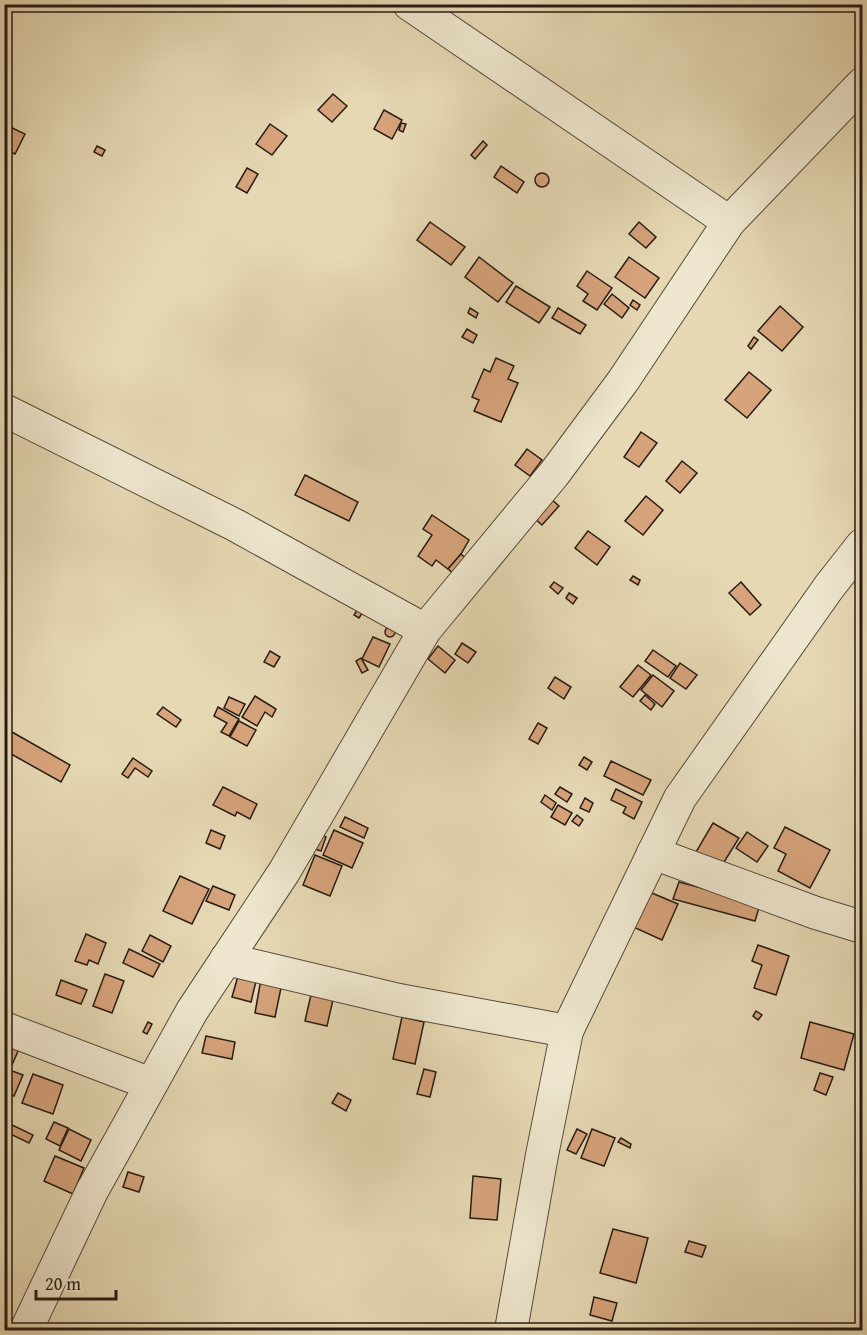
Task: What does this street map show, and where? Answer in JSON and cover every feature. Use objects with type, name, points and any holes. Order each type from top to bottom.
[{"type":"street","points":[[409,4],[729,222]]},
{"type":"street","points":[[26,1330],[92,1191],[192,1011],[284,872],[425,630],[554,474],[623,381],[729,222],[862,84]]},
{"type":"street","points":[[4,410],[235,525],[425,630]]},
{"type":"street","points":[[511,1330],[567,1031],[680,798],[829,587],[862,545]]},
{"type":"street","points":[[652,853],[816,913],[862,927]]},
{"type":"street","points":[[226,959],[399,1000],[567,1031]]},
{"type":"street","points":[[4,1028],[151,1084]]},
{"type":"building","points":[[333,94],[347,106],[332,122],[318,110]]},
{"type":"building","points":[[384,110],[402,120],[392,139],[374,129]]},
{"type":"building","points":[[401,123],[406,124],[403,132],[399,130]]},
{"type":"building","points":[[4,124],[25,134],[15,154],[4,149]]},
{"type":"building","points":[[270,124],[287,136],[272,155],[256,144]]},
{"type":"building","points":[[483,141],[487,145],[475,159],[471,155]]},
{"type":"building","points":[[97,146],[105,150],[102,156],[94,152]]},
{"type":"building","points":[[501,166],[524,182],[517,193],[494,177]]},
{"type":"building","points":[[247,168],[258,174],[247,193],[236,187]]},
{"type":"building","points":[[542,173],[547,175],[549,180],[547,185],[542,187],[537,185],[535,180],[537,175]]},
{"type":"building","points":[[430,222],[465,247],[451,265],[417,240]]},
{"type":"building","points":[[639,222],[656,237],[646,248],[629,234]]},
{"type":"building","points":[[479,257],[513,283],[498,302],[465,277]]},
{"type":"building","points":[[629,257],[659,278],[645,298],[615,277]]},
{"type":"building","points":[[587,271],[612,288],[597,310],[583,301],[588,294],[577,286]]},
{"type":"building","points":[[516,286],[550,307],[539,323],[506,302]]},
{"type":"building","points":[[612,294],[629,308],[622,318],[604,304]]},
{"type":"building","points":[[633,300],[640,305],[637,310],[630,305]]},
{"type":"building","points":[[780,306],[803,327],[782,351],[758,331]]},
{"type":"building","points":[[470,308],[478,313],[476,318],[468,313]]},
{"type":"building","points":[[558,308],[586,325],[580,334],[552,318]]},
{"type":"building","points":[[467,329],[477,335],[473,343],[462,337]]},
{"type":"building","points":[[754,337],[758,340],[751,349],[748,346]]},
{"type":"building","points":[[496,358],[514,366],[508,379],[518,383],[501,422],[474,411],[479,400],[472,397],[484,369],[490,372]]},
{"type":"building","points":[[749,372],[771,390],[747,418],[725,400]]},
{"type":"building","points":[[641,432],[657,443],[639,467],[624,457]]},
{"type":"building","points":[[527,449],[542,460],[530,476],[515,465]]},
{"type":"building","points":[[682,461],[697,473],[680,493],[666,481]]},
{"type":"building","points":[[305,475],[358,502],[349,521],[295,495]]},
{"type":"building","points":[[646,496],[663,510],[643,535],[625,521]]},
{"type":"building","points":[[549,497],[559,506],[542,525],[532,516]]},
{"type":"building","points":[[432,515],[469,540],[448,569],[436,560],[432,566],[418,556],[432,535],[423,529]]},
{"type":"building","points":[[588,531],[610,547],[597,565],[575,548]]},
{"type":"building","points":[[461,554],[476,568],[463,582],[448,569]]},
{"type":"building","points":[[633,576],[640,580],[638,585],[630,580]]},
{"type":"building","points":[[554,582],[563,588],[558,594],[550,587]]},
{"type":"building","points":[[741,582],[761,605],[750,615],[729,593]]},
{"type":"building","points":[[569,593],[577,598],[573,604],[566,598]]},
{"type":"building","points":[[364,600],[369,603],[359,618],[354,615]]},
{"type":"building","points":[[390,627],[394,628],[394,636],[390,637],[386,636],[385,632],[386,628]]},
{"type":"building","points":[[373,637],[390,644],[379,667],[362,659]]},
{"type":"building","points":[[462,643],[476,652],[468,663],[455,654]]},
{"type":"building","points":[[438,646],[455,660],[445,673],[428,659]]},
{"type":"building","points":[[653,650],[676,666],[668,677],[645,661]]},
{"type":"building","points":[[270,651],[280,657],[274,667],[264,662]]},
{"type":"building","points":[[361,658],[368,670],[362,673],[356,661]]},
{"type":"building","points":[[680,663],[697,675],[686,689],[670,678]]},
{"type":"building","points":[[638,665],[651,675],[633,697],[620,687]]},
{"type":"building","points":[[653,675],[674,691],[662,707],[641,690]]},
{"type":"building","points":[[555,677],[571,687],[564,699],[548,688]]},
{"type":"building","points":[[645,695],[655,704],[651,710],[640,701]]},
{"type":"building","points":[[255,696],[276,709],[272,717],[265,712],[257,726],[242,717]]},
{"type":"building","points":[[229,697],[245,704],[239,716],[224,708]]},
{"type":"building","points":[[163,707],[181,720],[176,727],[157,714]]},
{"type":"building","points":[[218,707],[239,719],[229,736],[221,732],[227,723],[214,716]]},
{"type":"building","points":[[239,721],[256,730],[247,746],[230,737]]},
{"type":"building","points":[[538,723],[547,728],[538,744],[529,739]]},
{"type":"building","points":[[5,728],[70,765],[61,782],[4,750]]},
{"type":"building","points":[[584,757],[592,762],[587,770],[579,765]]},
{"type":"building","points":[[133,758],[152,771],[148,777],[135,768],[128,778],[122,774]]},
{"type":"building","points":[[611,761],[651,780],[643,795],[604,776]]},
{"type":"building","points":[[223,787],[257,804],[250,819],[237,812],[235,816],[213,805]]},
{"type":"building","points":[[560,787],[572,794],[567,802],[555,794]]},
{"type":"building","points":[[616,789],[642,802],[634,819],[623,813],[626,807],[611,800]]},
{"type":"building","points":[[545,795],[556,803],[552,810],[541,802]]},
{"type":"building","points":[[585,798],[593,803],[589,812],[580,808]]},
{"type":"building","points":[[558,805],[572,813],[565,825],[551,817]]},
{"type":"building","points":[[577,815],[583,820],[579,826],[572,821]]},
{"type":"building","points":[[345,817],[368,828],[364,838],[340,827]]},
{"type":"building","points":[[713,823],[739,838],[721,867],[696,852]]},
{"type":"building","points":[[785,827],[830,850],[810,888],[778,871],[786,854],[774,848]]},
{"type":"building","points":[[211,830],[225,836],[220,849],[206,843]]},
{"type":"building","points":[[334,830],[363,843],[352,868],[323,855]]},
{"type":"building","points":[[747,832],[768,846],[757,862],[736,848]]},
{"type":"building","points":[[317,834],[326,837],[321,851],[312,848]]},
{"type":"building","points":[[315,855],[342,866],[330,896],[303,885]]},
{"type":"building","points":[[180,876],[209,889],[192,924],[163,911]]},
{"type":"building","points":[[679,882],[760,904],[755,921],[673,899]]},
{"type":"building","points":[[213,886],[235,895],[229,910],[206,901]]},
{"type":"building","points":[[647,891],[678,904],[662,940],[631,926]]},
{"type":"building","points":[[86,934],[106,943],[98,964],[89,960],[87,965],[75,961]]},
{"type":"building","points":[[150,935],[171,946],[163,962],[142,951]]},
{"type":"building","points":[[758,945],[789,956],[776,995],[754,988],[762,965],[752,961]]},
{"type":"building","points":[[129,949],[160,964],[153,977],[123,963]]},
{"type":"building","points":[[105,974],[124,981],[112,1013],[93,1006]]},
{"type":"building","points":[[238,976],[256,981],[251,1002],[232,997]]},
{"type":"building","points":[[261,979],[282,983],[275,1017],[255,1013]]},
{"type":"building","points":[[61,980],[87,990],[81,1004],[56,995]]},
{"type":"building","points":[[313,986],[335,991],[327,1026],[305,1021]]},
{"type":"building","points":[[756,1011],[762,1015],[758,1020],[753,1016]]},
{"type":"building","points":[[402,1017],[424,1022],[415,1064],[393,1059]]},
{"type":"building","points":[[148,1022],[152,1024],[147,1034],[143,1032]]},
{"type":"building","points":[[810,1022],[854,1034],[844,1070],[801,1058]]},
{"type":"building","points":[[206,1036],[235,1042],[232,1059],[202,1053]]},
{"type":"building","points":[[5,1042],[19,1049],[11,1067],[4,1064]]},
{"type":"building","points":[[4,1068],[23,1075],[14,1096],[4,1092]]},
{"type":"building","points":[[424,1069],[436,1072],[430,1097],[417,1094]]},
{"type":"building","points":[[820,1073],[833,1077],[826,1095],[814,1090]]},
{"type":"building","points":[[33,1074],[63,1085],[53,1114],[22,1103]]},
{"type":"building","points":[[338,1093],[351,1100],[346,1111],[332,1103]]},
{"type":"building","points":[[54,1122],[68,1128],[60,1146],[46,1139]]},
{"type":"building","points":[[10,1124],[33,1135],[29,1143],[6,1132]]},
{"type":"building","points":[[69,1129],[91,1140],[81,1161],[59,1150]]},
{"type":"building","points":[[577,1129],[587,1134],[576,1154],[567,1150]]},
{"type":"building","points":[[592,1129],[615,1138],[604,1166],[581,1158]]},
{"type":"building","points":[[621,1138],[631,1144],[630,1148],[618,1142]]},
{"type":"building","points":[[55,1156],[84,1168],[73,1194],[44,1181]]},
{"type":"building","points":[[128,1172],[144,1177],[139,1192],[123,1187]]},
{"type":"building","points":[[473,1176],[501,1179],[497,1220],[470,1218]]},
{"type":"building","points":[[613,1229],[648,1238],[636,1283],[600,1273]]},
{"type":"building","points":[[689,1241],[706,1246],[702,1257],[685,1252]]},
{"type":"building","points":[[594,1297],[617,1303],[612,1321],[590,1315]]}]
